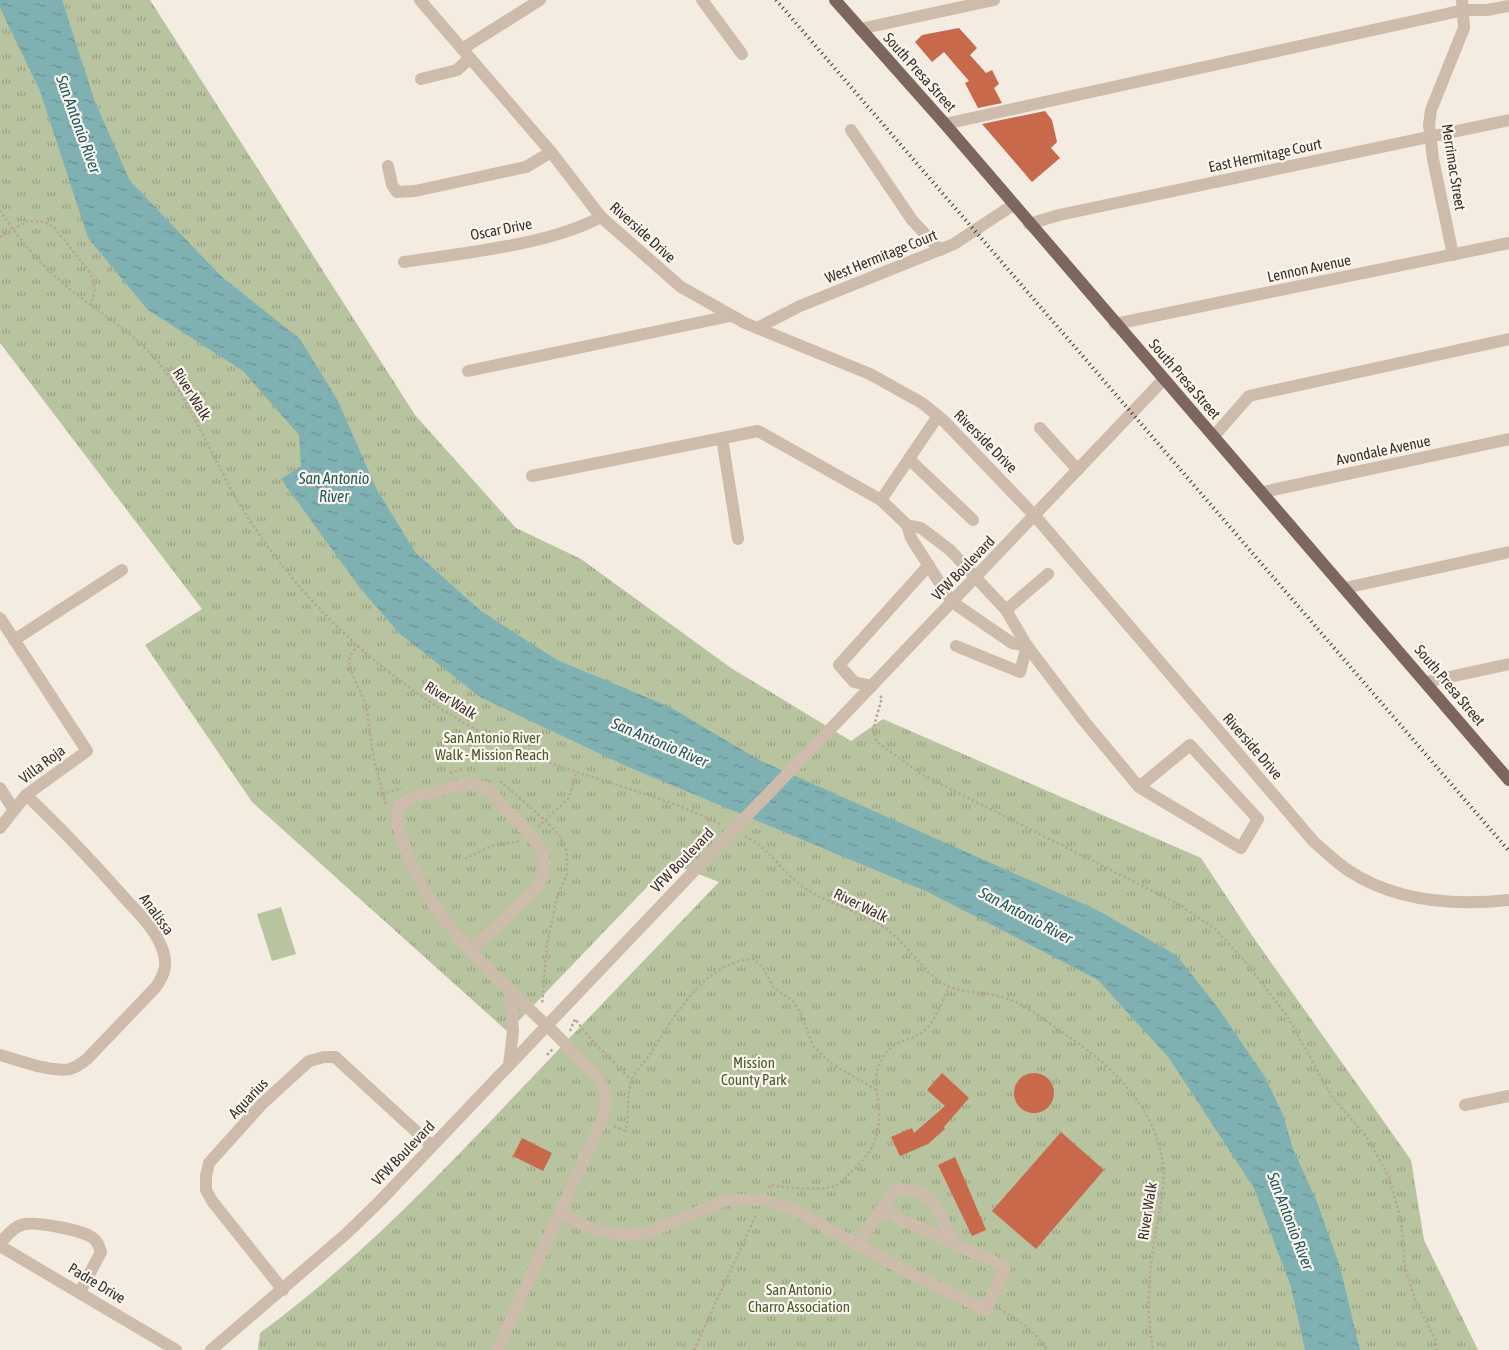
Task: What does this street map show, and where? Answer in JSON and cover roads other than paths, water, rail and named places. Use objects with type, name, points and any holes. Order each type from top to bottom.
[{"type":"main road","name":"South Presa Street","points":[[835,0],[945,124],[1115,324],[1263,492],[1507,776]]},
{"type":"street","name":"Riverside Drive","points":[[420,0],[551,152],[600,216],[681,287],[730,316],[870,374],[922,404],[938,416],[988,464],[1035,516],[1314,842],[1339,864],[1351,872],[1400,894],[1446,902],[1509,900]]},
{"type":"street","points":[[420,79],[458,70],[466,54],[540,0]]},
{"type":"street","points":[[702,0],[742,54]]},
{"type":"street","points":[[860,29],[994,0]]},
{"type":"street","points":[[945,124],[1463,5],[1487,10],[1509,6]]},
{"type":"street","name":"Merrimac Street","points":[[1453,255],[1433,159],[1431,110],[1460,43],[1464,28],[1463,5]]},
{"type":"street","name":"East Hermitage Court","points":[[1029,224],[1059,215],[1509,120]]},
{"type":"street","points":[[851,130],[912,220],[940,250]]},
{"type":"street","points":[[388,166],[392,185],[397,192],[415,191],[526,167],[551,152]]},
{"type":"street","name":"West Hermitage Court","points":[[757,328],[800,306],[940,250],[976,232],[1013,205]]},
{"type":"street","name":"Oscar Drive","points":[[404,262],[476,251],[548,236],[580,228],[600,216]]},
{"type":"street","name":"Lennon Avenue","points":[[1115,324],[1509,243]]},
{"type":"street","points":[[468,371],[730,316]]},
{"type":"street","points":[[1214,436],[1249,396],[1509,339]]},
{"type":"street","name":"VFW Boulevard","points":[[211,1350],[346,1234],[548,1026],[1164,379]]},
{"type":"street","points":[[881,500],[938,416]]},
{"type":"street","points":[[1040,428],[1078,470]]},
{"type":"street","points":[[532,476],[758,430],[881,500],[908,525],[921,528],[950,550],[1008,614],[1027,646],[1084,721],[1139,787],[1241,848],[1258,819],[1190,745],[1139,787]]},
{"type":"street","points":[[722,438],[738,539]]},
{"type":"street","name":"Avondale Avenue","points":[[1263,492],[1509,440]]},
{"type":"street","points":[[909,459],[973,520]]},
{"type":"street","points":[[908,525],[911,538],[952,602],[1012,643],[1027,646]]},
{"type":"street","points":[[921,552],[935,538]]},
{"type":"street","points":[[1345,588],[1509,552]]},
{"type":"street","points":[[872,686],[854,682],[839,665],[929,566]]},
{"type":"street","points":[[0,618],[14,640],[122,570]]},
{"type":"street","points":[[996,632],[1008,614],[1048,574]]},
{"type":"street","name":"Villa Roja","points":[[0,828],[26,795],[87,751],[14,640]]},
{"type":"street","points":[[956,646],[1020,672],[1027,646]]},
{"type":"street","points":[[1426,682],[1509,664]]},
{"type":"street","points":[[471,950],[539,886],[545,866],[542,849],[487,788],[468,783],[411,798],[398,808],[396,819],[408,858],[435,906],[458,938],[510,992],[548,1026],[602,1086],[606,1102],[602,1120],[497,1350]]},
{"type":"street","points":[[0,788],[14,810]]},
{"type":"street","name":"Analissa","points":[[0,1055],[55,1070],[70,1069],[77,1066],[87,1059],[156,987],[164,975],[166,965],[163,951],[148,924],[72,839],[26,795]]},
{"type":"street","points":[[509,1065],[513,1031],[510,992]]},
{"type":"street","name":"Aquarius","points":[[283,1290],[212,1201],[206,1190],[206,1176],[209,1163],[262,1104],[309,1061],[324,1057],[336,1057],[432,1146]]},
{"type":"street","points":[[1465,1105],[1509,1096]]},
{"type":"street","points":[[857,1244],[896,1189],[912,1188],[928,1196],[938,1210],[953,1243]]},
{"type":"street","points":[[560,1213],[592,1229],[623,1236],[647,1233],[726,1200],[764,1200],[792,1209],[986,1310],[1005,1266],[880,1210]]},
{"type":"street","points":[[0,1244],[11,1232],[24,1224],[81,1232],[94,1238],[99,1244],[100,1252],[80,1292]]},
{"type":"street","name":"Padre Drive","points":[[0,1244],[176,1350]]},
{"type":"water","name":"San Antonio River","points":[[0,0],[62,0],[95,102],[130,181],[222,277],[300,339],[338,401],[376,488],[415,552],[481,611],[557,660],[670,707],[759,760],[1097,910],[1176,955],[1216,1005],[1265,1077],[1283,1115],[1293,1149],[1317,1202],[1340,1267],[1360,1350],[1305,1350],[1291,1287],[1254,1188],[1169,1058],[1098,980],[928,892],[626,766],[480,697],[399,633],[360,588],[281,479],[301,466],[299,435],[243,371],[148,310],[88,238],[40,91],[0,8]]},
{"type":"railway","points":[[776,0],[1509,851]]},
{"type":"park label","name":"San Antonio River Walk - Mission Reach","points":[[492,746]]},
{"type":"park label","name":"Mission County Park","points":[[754,1070]]},
{"type":"park label","name":"San Antonio Charro Association","points":[[799,1298]]}]
